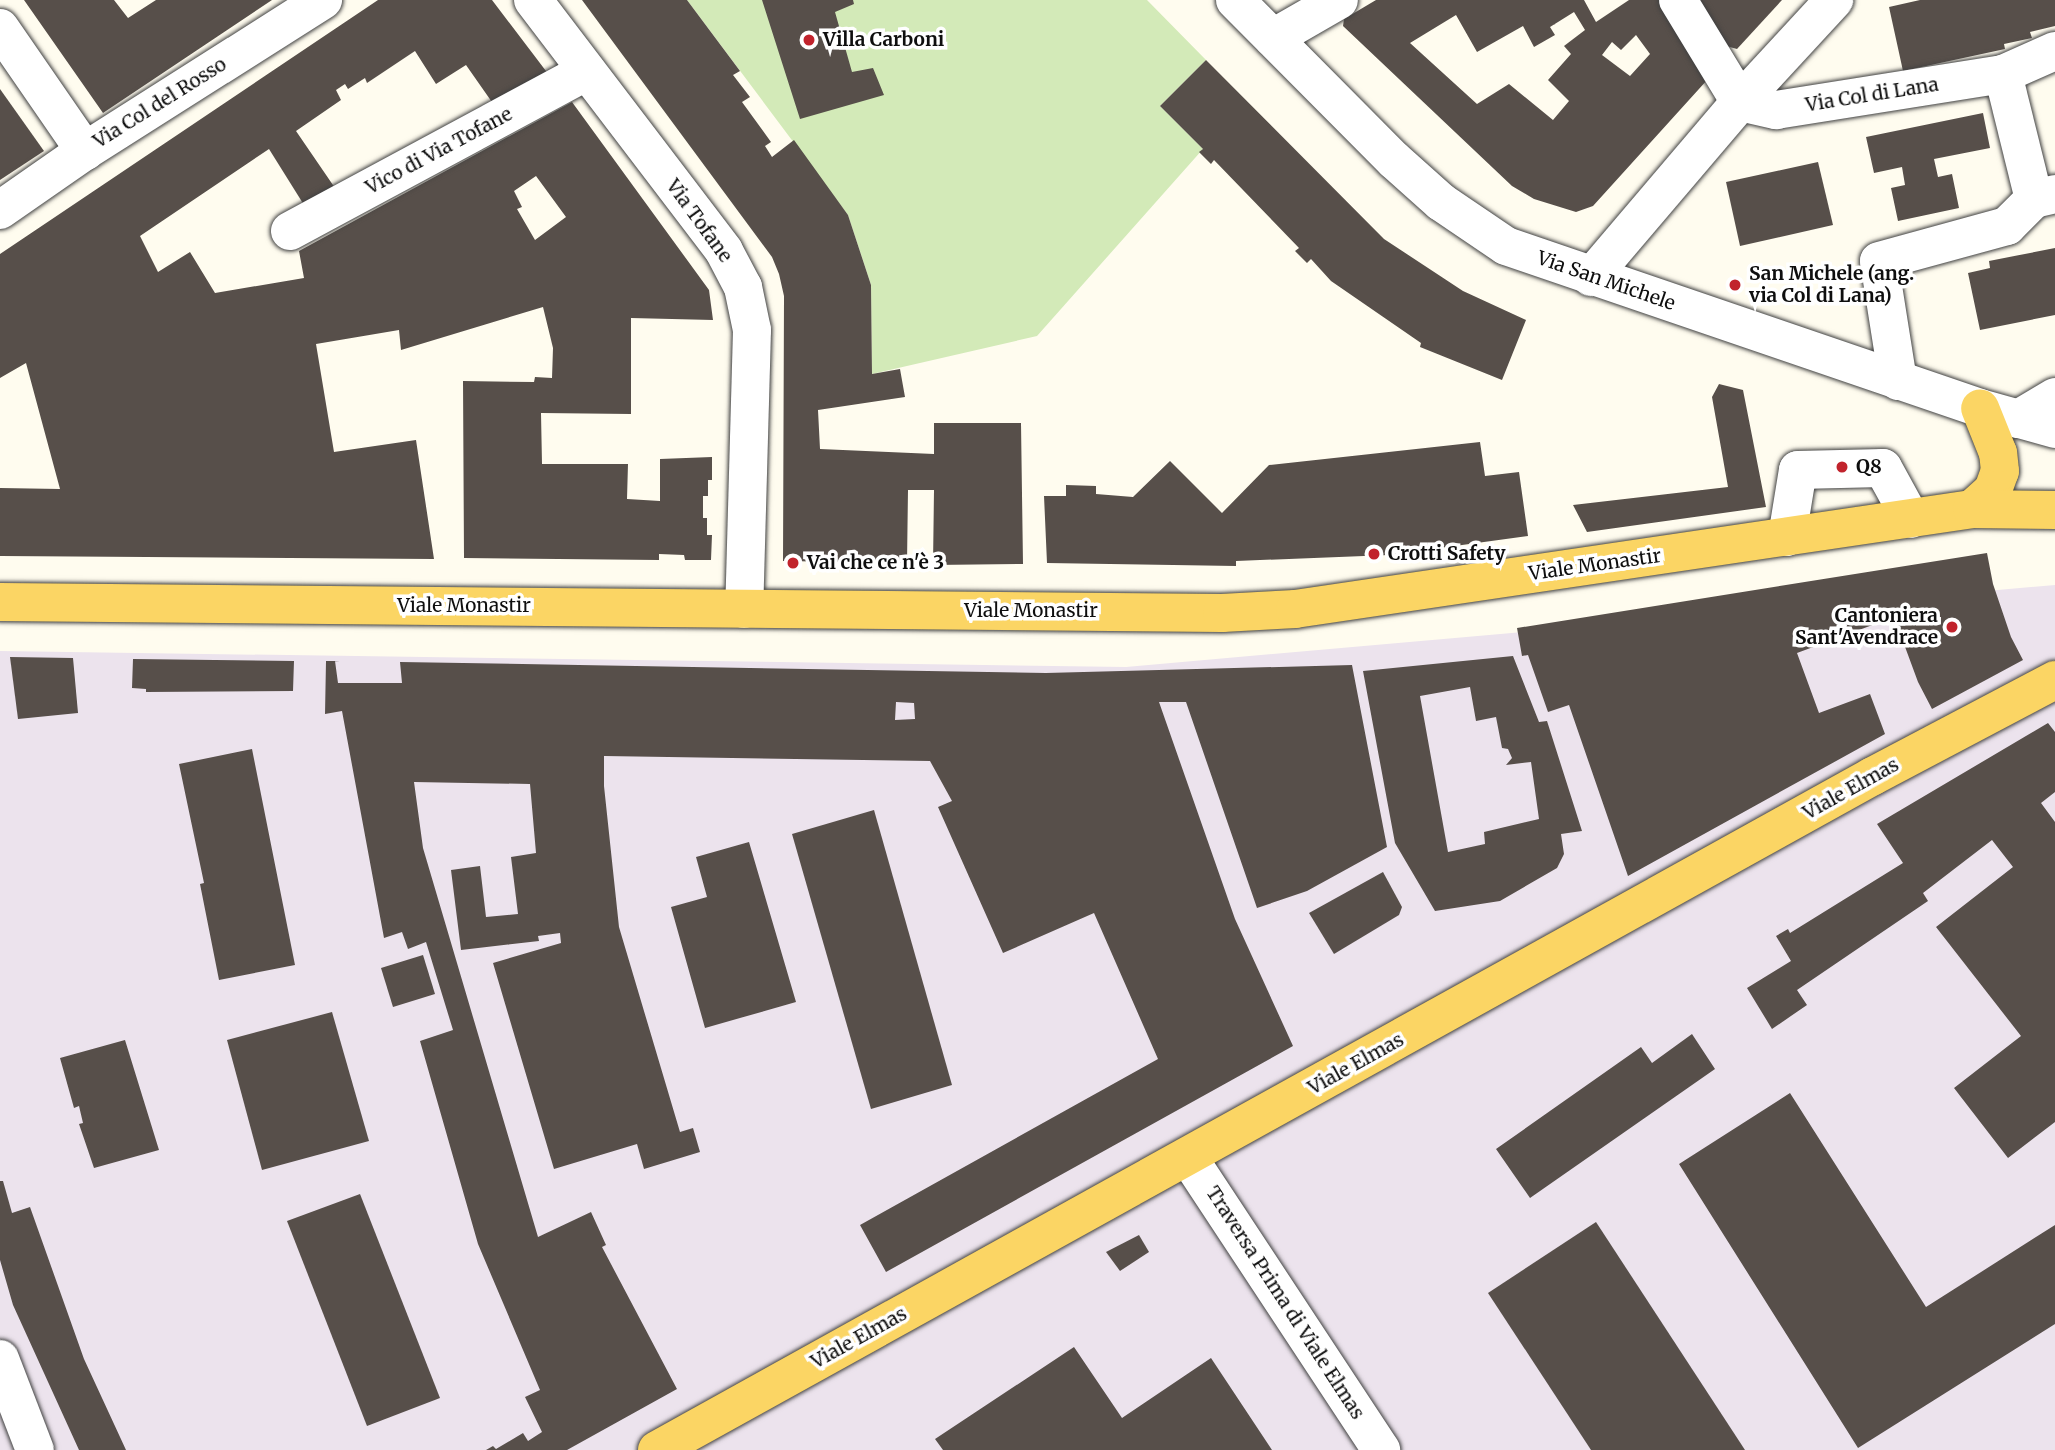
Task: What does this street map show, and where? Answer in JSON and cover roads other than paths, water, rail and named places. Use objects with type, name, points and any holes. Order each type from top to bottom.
[{"type":"main road","points":[[1972,509],[1993,490],[2000,471],[1998,453],[1980,408]]},
{"type":"main road","name":"Viale Monastir","points":[[0,602],[1222,613],[1295,609],[1972,509],[2055,510]]},
{"type":"main road","name":"Viale Elmas","points":[[657,1450],[1873,776],[2055,680]]},
{"type":"street","name":"Via Col del Rosso","points":[[0,210],[85,151],[323,0]]},
{"type":"street","name":"Via Tofane","points":[[533,0],[724,251],[743,287],[752,330],[744,609]]},
{"type":"street","name":"Via San Michele","points":[[1235,0],[1394,160],[1441,202],[1506,246],[1591,278],[1980,408],[2055,429]]},
{"type":"street","points":[[1273,38],[1339,0]]},
{"type":"street","points":[[1678,0],[1740,102]]},
{"type":"street","points":[[1591,278],[1740,102],[1834,0]]},
{"type":"street","points":[[0,27],[85,151]]},
{"type":"street","name":"Via Col di Lana","points":[[1740,102],[1776,110],[2003,74],[2055,51]]},
{"type":"street","name":"Vico di Via Tofane","points":[[290,231],[587,71]]},
{"type":"street","points":[[1898,380],[1879,261],[2007,226],[2045,196],[2003,74]]},
{"type":"street","points":[[2018,419],[2055,397]]},
{"type":"street","points":[[1787,537],[1798,470],[1883,468],[1911,519]]},
{"type":"street","name":"Traversa Prima di Viale Elmas","points":[[1188,1157],[1381,1450]]},
{"type":"street","points":[[0,1359],[35,1450]]},
{"type":"place","name":"Villa Carboni","points":[[809,40]]},
{"type":"place","name":"San Michele (ang. via Col di Lana)","points":[[1735,285]]},
{"type":"place","name":"Q8","points":[[1842,467]]},
{"type":"place","name":"Crotti Safety","points":[[1374,554]]},
{"type":"place","name":"Vai che ce n'è 3","points":[[793,563]]},
{"type":"place","name":"Cantoniera Sant'Avendrace","points":[[1952,627]]}]
